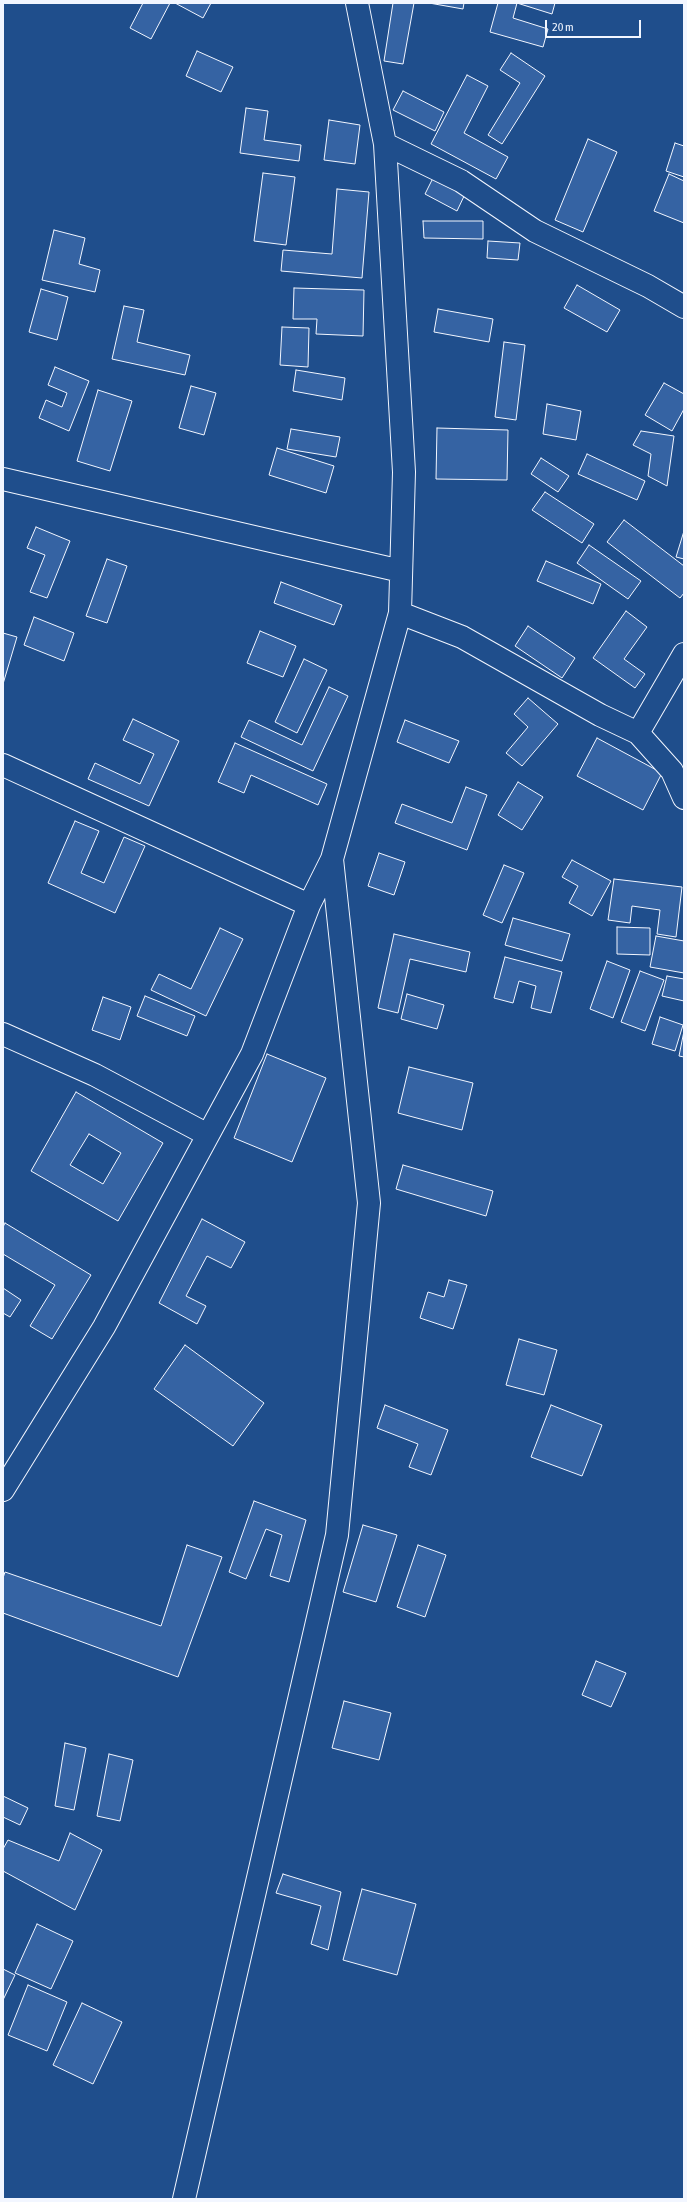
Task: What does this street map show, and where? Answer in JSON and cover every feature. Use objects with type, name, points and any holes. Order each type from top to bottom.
[{"type":"street","points":[[3,1490],[104,1327],[252,1054],[309,905],[332,859],[400,613],[404,472],[385,144],[357,3]]},
{"type":"street","points":[[385,144],[461,181],[535,231],[648,286],[684,307]]},
{"type":"street","points":[[4,482],[401,571]]},
{"type":"street","points":[[400,613],[462,637],[600,715],[638,733],[672,771],[684,798]]},
{"type":"street","points":[[638,733],[684,654]]},
{"type":"street","points":[[3,764],[309,905]]},
{"type":"street","points":[[184,2199],[338,1535],[369,1203],[332,859]]},
{"type":"street","points":[[3,1034],[96,1075],[208,1135]]},
{"type":"building","points":[[143,3],[170,3],[151,39],[130,28]]},
{"type":"building","points":[[175,3],[211,3],[203,18]]},
{"type":"building","points":[[393,3],[414,3],[403,64],[384,61]]},
{"type":"building","points":[[429,3],[464,3],[463,9]]},
{"type":"building","points":[[498,3],[517,3],[513,18],[548,29],[543,47],[490,32]]},
{"type":"building","points":[[517,3],[555,3],[552,14]]},
{"type":"building","points":[[197,51],[233,67],[221,92],[186,76]]},
{"type":"building","points":[[511,53],[545,76],[502,144],[488,135],[520,83],[500,70]]},
{"type":"building","points":[[467,75],[488,86],[464,133],[508,157],[496,179],[431,144]]},
{"type":"building","points":[[403,91],[444,112],[435,131],[393,110]]},
{"type":"building","points":[[246,108],[268,111],[264,140],[301,145],[299,161],[240,153]]},
{"type":"building","points":[[329,120],[360,125],[355,164],[324,160]]},
{"type":"building","points":[[588,139],[617,152],[583,232],[555,220]]},
{"type":"building","points":[[675,143],[684,146],[684,177],[666,171]]},
{"type":"building","points":[[263,173],[295,177],[286,245],[254,241]]},
{"type":"building","points":[[669,174],[684,181],[684,223],[654,211]]},
{"type":"building","points":[[434,176],[466,192],[457,211],[425,194]]},
{"type":"building","points":[[337,189],[369,192],[362,278],[281,271],[283,250],[332,254]]},
{"type":"building","points":[[423,221],[483,221],[483,239],[424,238]]},
{"type":"building","points":[[54,230],[85,238],[79,264],[100,270],[95,292],[42,280]]},
{"type":"building","points":[[488,241],[520,243],[518,260],[487,258]]},
{"type":"building","points":[[577,285],[620,310],[607,332],[564,308]]},
{"type":"building","points":[[294,288],[364,290],[363,336],[316,334],[317,319],[293,319]]},
{"type":"building","points":[[41,289],[68,297],[57,340],[29,332]]},
{"type":"building","points":[[124,306],[144,310],[137,342],[190,355],[185,375],[112,359]]},
{"type":"building","points":[[438,309],[493,319],[489,342],[434,332]]},
{"type":"building","points":[[282,327],[309,328],[308,367],[280,365]]},
{"type":"building","points":[[504,342],[525,345],[516,420],[495,417]]},
{"type":"building","points":[[55,367],[89,381],[69,431],[39,418],[46,400],[62,407],[67,393],[48,385]]},
{"type":"building","points":[[296,370],[345,378],[342,400],[293,391]]},
{"type":"building","points":[[664,383],[684,394],[684,409],[672,431],[645,415]]},
{"type":"building","points":[[191,386],[216,393],[204,435],[179,428]]},
{"type":"building","points":[[98,390],[132,401],[110,471],[77,461]]},
{"type":"building","points":[[547,404],[581,411],[576,440],[543,434]]},
{"type":"building","points":[[437,428],[508,430],[507,480],[436,479]]},
{"type":"building","points":[[291,429],[340,437],[336,457],[287,449]]},
{"type":"building","points":[[641,431],[674,436],[667,486],[648,476],[651,454],[633,445]]},
{"type":"building","points":[[277,448],[334,466],[326,493],[269,475]]},
{"type":"building","points":[[587,454],[645,481],[637,500],[578,474]]},
{"type":"building","points":[[541,458],[569,476],[558,492],[531,474]]},
{"type":"building","points":[[545,492],[594,524],[582,543],[532,510]]},
{"type":"building","points":[[624,520],[684,566],[684,593],[680,598],[607,542]]},
{"type":"building","points":[[36,527],[70,541],[47,598],[30,592],[45,555],[27,548]]},
{"type":"building","points":[[684,531],[684,559],[676,557]]},
{"type":"building","points":[[589,545],[641,581],[628,599],[577,563]]},
{"type":"building","points":[[107,559],[127,566],[107,623],[86,616]]},
{"type":"building","points":[[546,561],[601,584],[593,604],[537,581]]},
{"type":"building","points":[[281,582],[342,605],[334,625],[274,603]]},
{"type":"building","points":[[626,611],[647,627],[624,659],[645,674],[635,688],[593,658]]},
{"type":"building","points":[[34,617],[74,633],[64,661],[24,645]]},
{"type":"building","points":[[528,626],[575,658],[562,678],[515,646]]},
{"type":"building","points":[[260,631],[296,646],[283,677],[247,663]]},
{"type":"building","points":[[3,633],[17,637],[3,684]]},
{"type":"building","points":[[304,659],[327,670],[297,733],[275,722]]},
{"type":"building","points":[[329,687],[348,696],[313,771],[241,737],[249,720],[302,745]]},
{"type":"building","points":[[528,698],[558,724],[522,766],[506,753],[528,727],[514,714]]},
{"type":"building","points":[[133,719],[179,741],[149,806],[88,779],[95,763],[140,784],[154,754],[123,740]]},
{"type":"building","points":[[405,720],[459,741],[449,763],[397,742]]},
{"type":"building","points":[[597,738],[662,773],[643,810],[577,776]]},
{"type":"building","points":[[235,743],[327,784],[318,805],[251,775],[244,793],[218,782]]},
{"type":"building","points":[[518,782],[543,797],[522,830],[498,815]]},
{"type":"building","points":[[466,787],[487,795],[467,850],[395,823],[402,804],[452,823]]},
{"type":"building","points":[[75,821],[99,831],[81,873],[104,883],[124,837],[145,846],[115,913],[48,883]]},
{"type":"building","points":[[379,853],[405,862],[394,895],[368,886]]},
{"type":"building","points":[[572,860],[611,881],[592,916],[569,903],[578,886],[562,877]]},
{"type":"building","points":[[504,865],[524,873],[502,923],[483,915]]},
{"type":"building","points":[[614,879],[682,887],[676,937],[657,934],[660,910],[632,906],[630,923],[608,920]]},
{"type":"building","points":[[513,918],[570,934],[562,961],[505,945]]},
{"type":"building","points":[[617,927],[650,928],[650,955],[617,954]]},
{"type":"building","points":[[220,928],[243,939],[206,1016],[151,990],[159,974],[191,989]]},
{"type":"building","points":[[394,934],[470,952],[466,972],[410,959],[398,1013],[378,1008]]},
{"type":"building","points":[[656,936],[684,941],[684,973],[650,967]]},
{"type":"building","points":[[505,957],[562,972],[551,1013],[531,1008],[536,986],[519,981],[513,1003],[494,998]]},
{"type":"building","points":[[607,961],[630,970],[613,1018],[590,1009]]},
{"type":"building","points":[[640,971],[664,980],[645,1031],[621,1022]]},
{"type":"building","points":[[667,976],[684,979],[684,1001],[662,996]]},
{"type":"building","points":[[407,994],[444,1005],[437,1029],[401,1019]]},
{"type":"building","points":[[145,996],[195,1016],[187,1036],[137,1016]]},
{"type":"building","points":[[103,997],[131,1007],[120,1040],[92,1030]]},
{"type":"building","points":[[660,1017],[683,1025],[675,1051],[652,1044]]},
{"type":"building","points":[[684,1031],[684,1057],[679,1056]]},
{"type":"building","points":[[267,1054],[326,1078],[292,1162],[234,1138]]},
{"type":"building","points":[[409,1067],[473,1083],[462,1130],[398,1113]]},
{"type":"building","points":[[76,1092],[163,1143],[118,1221],[31,1171]],"holes":[[[89,1134],[121,1153],[103,1184],[70,1165]]]},
{"type":"building","points":[[403,1165],[493,1191],[486,1216],[396,1189]]},
{"type":"building","points":[[202,1219],[245,1242],[231,1268],[207,1256],[186,1296],[206,1306],[197,1324],[159,1303]]},
{"type":"building","points":[[5,1223],[91,1275],[52,1339],[30,1326],[55,1285],[3,1254],[3,1227]]},
{"type":"building","points":[[449,1280],[467,1285],[453,1329],[420,1318],[428,1292],[444,1297]]},
{"type":"building","points":[[3,1288],[21,1300],[10,1317],[3,1313]]},
{"type":"building","points":[[519,1339],[557,1350],[544,1395],[506,1385]]},
{"type":"building","points":[[185,1345],[264,1403],[233,1446],[154,1389]]},
{"type":"building","points":[[385,1405],[448,1430],[431,1475],[409,1467],[418,1444],[377,1428]]},
{"type":"building","points":[[551,1405],[602,1425],[582,1476],[531,1457]]},
{"type":"building","points":[[254,1501],[306,1520],[289,1582],[270,1576],[282,1535],[266,1529],[246,1579],[229,1572]]},
{"type":"building","points":[[363,1525],[397,1535],[376,1602],[343,1592]]},
{"type":"building","points":[[187,1545],[222,1557],[178,1677],[3,1613],[3,1578],[5,1572],[161,1626]]},
{"type":"building","points":[[418,1545],[446,1555],[425,1617],[397,1607]]},
{"type":"building","points":[[596,1661],[626,1673],[611,1707],[582,1695]]},
{"type":"building","points":[[344,1701],[391,1713],[379,1760],[332,1748]]},
{"type":"building","points":[[65,1743],[86,1748],[74,1810],[55,1806]]},
{"type":"building","points":[[109,1754],[133,1760],[120,1821],[97,1816]]},
{"type":"building","points":[[3,1796],[28,1808],[20,1825],[3,1817]]},
{"type":"building","points":[[70,1833],[102,1850],[75,1910],[3,1871],[3,1849],[8,1840],[59,1861]]},
{"type":"building","points":[[283,1874],[341,1892],[328,1950],[311,1944],[321,1906],[276,1893]]},
{"type":"building","points":[[362,1889],[416,1904],[397,1975],[343,1960]]},
{"type":"building","points":[[37,1924],[73,1941],[51,1989],[15,1973]]},
{"type":"building","points":[[3,1969],[15,1975],[3,2000]]},
{"type":"building","points":[[28,1985],[67,2002],[47,2051],[8,2035]]},
{"type":"building","points":[[82,2003],[122,2022],[93,2084],[53,2065]]}]
